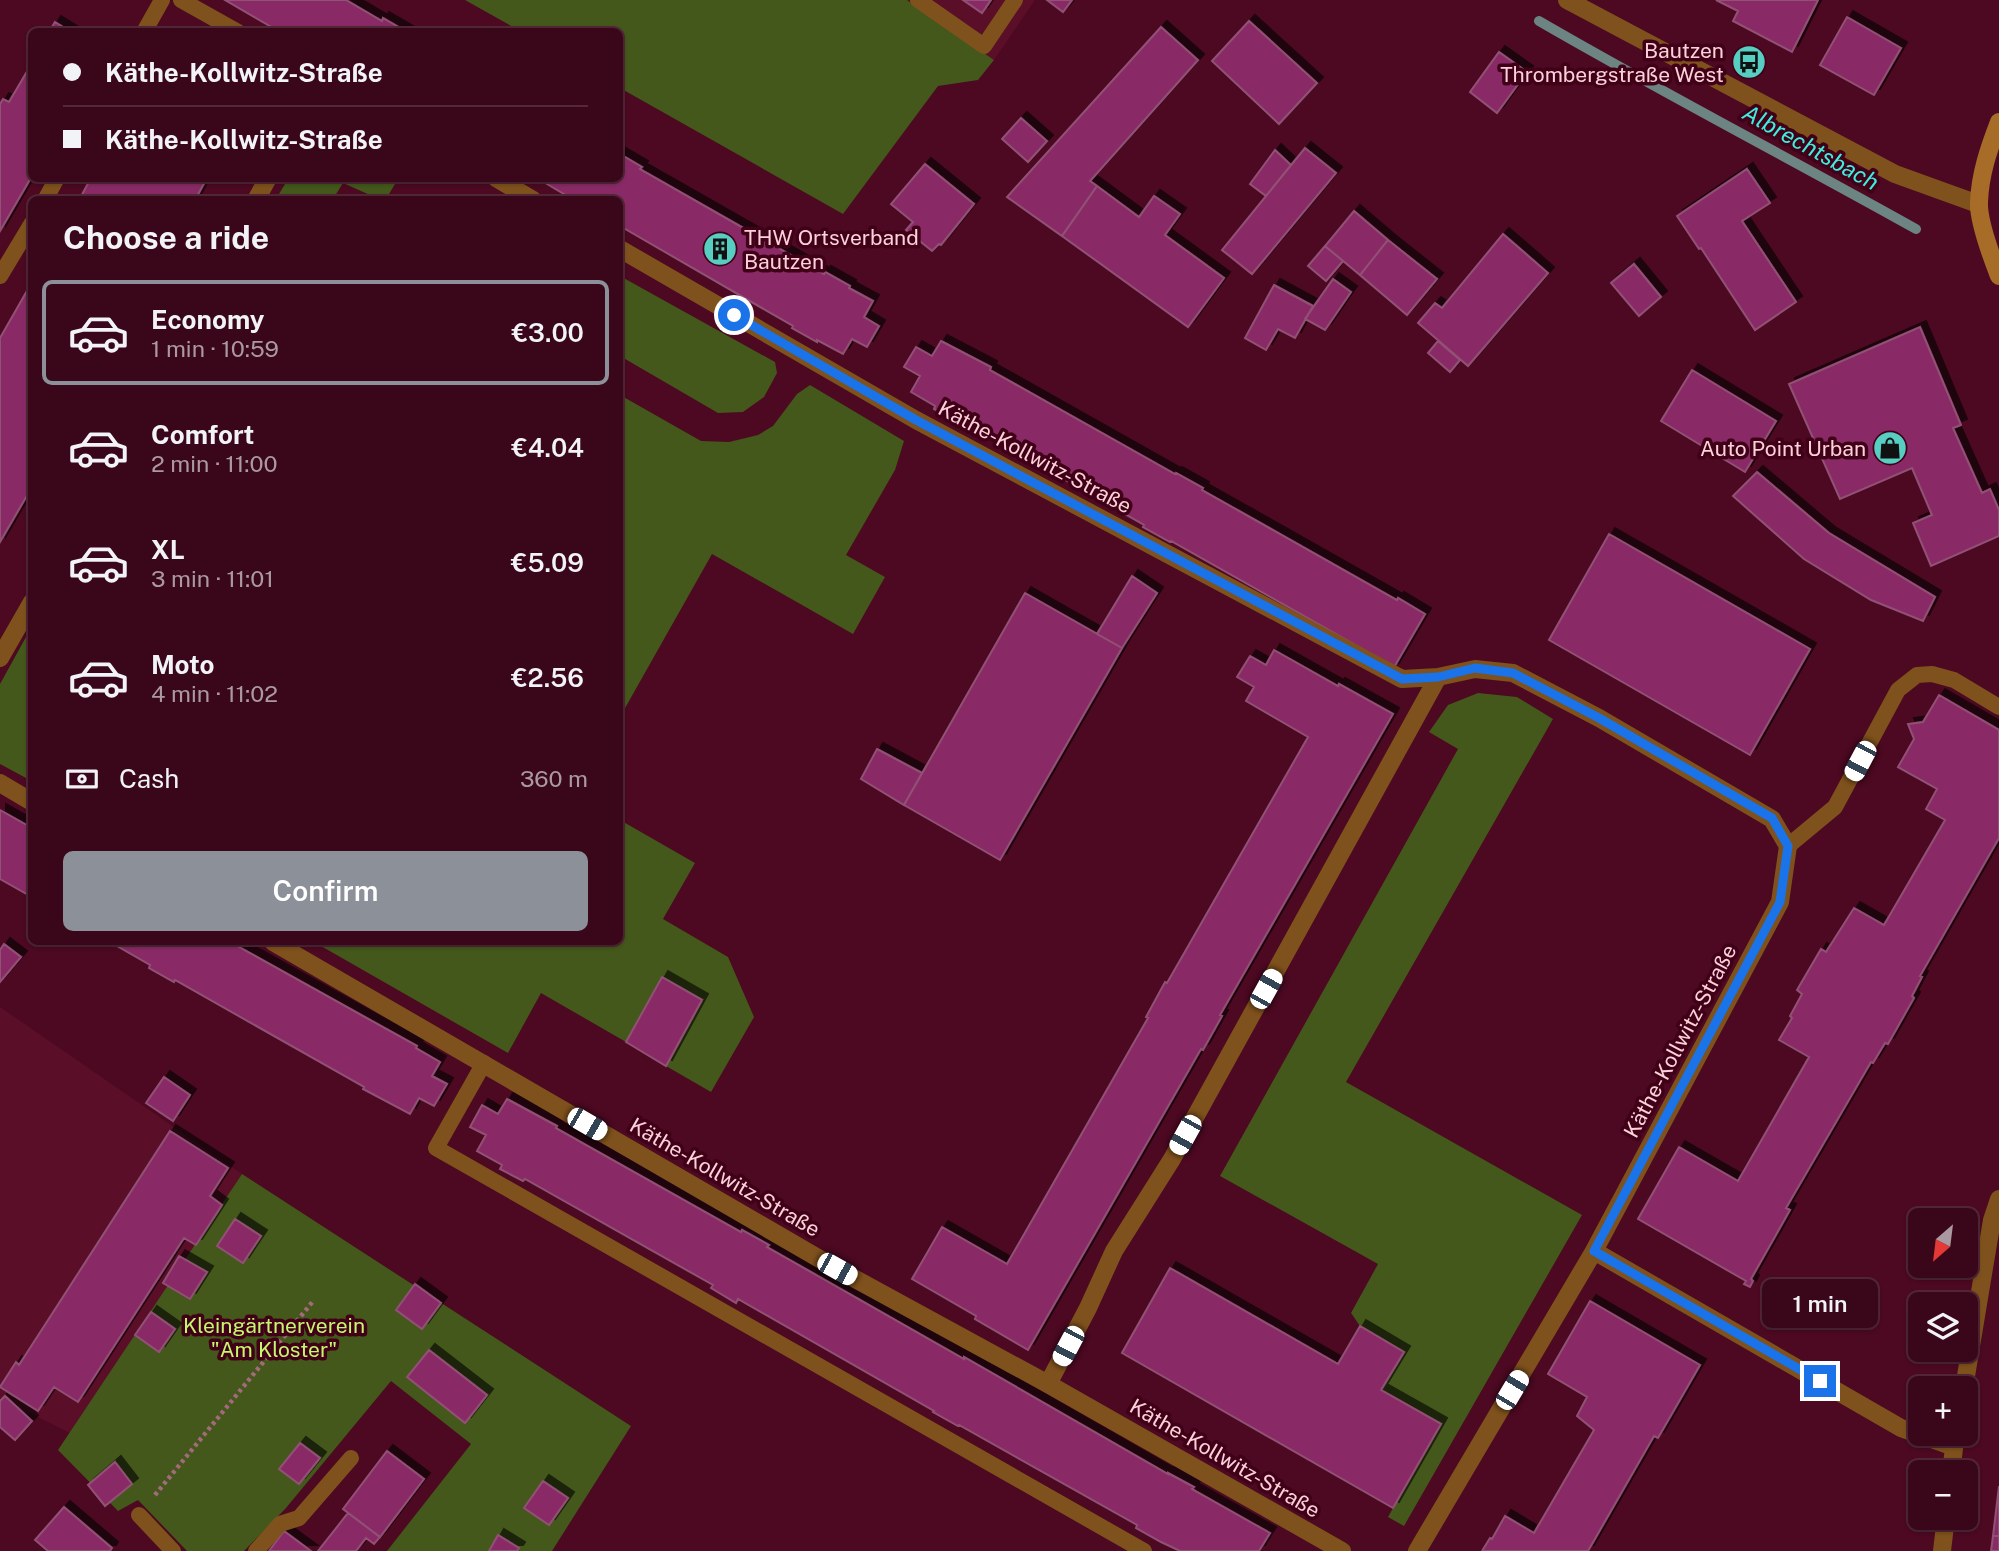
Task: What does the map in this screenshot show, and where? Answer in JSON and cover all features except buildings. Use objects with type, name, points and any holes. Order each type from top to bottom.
[{"type":"street","points":[[1567,0],[1895,174],[1978,204]]},
{"type":"street","points":[[1999,122],[1986,157],[1978,204],[1999,276]]},
{"type":"street","points":[[503,182],[526,196]]},
{"type":"street","name":"Käthe-Kollwitz-Straße","points":[[623,251],[916,420],[1402,679],[1438,677],[1475,668],[1513,673],[1599,718],[1772,818],[1788,846],[1780,902],[1594,1251],[1417,1551]]},
{"type":"street","points":[[0,657],[28,608]]},
{"type":"street","points":[[1048,1384],[1114,1251],[1172,1159],[1438,677]]},
{"type":"street","points":[[0,783],[28,800]]},
{"type":"street","name":"Käthe-Kollwitz-Straße","points":[[278,945],[837,1269],[1048,1384],[1342,1551]]},
{"type":"street","points":[[1966,1376],[1999,1199]]},
{"type":"street","points":[[1594,1251],[1901,1428],[1908,1430]]},
{"type":"street","points":[[1942,1551],[1944,1530]]},
{"type":"lane","points":[[146,28],[162,0]]},
{"type":"lane","points":[[181,0],[231,28]]},
{"type":"lane","points":[[918,0],[984,46],[1015,0]]},
{"type":"lane","points":[[0,276],[28,230]]},
{"type":"lane","points":[[1788,846],[1835,807],[1898,691],[1917,675],[1932,674],[1954,680],[1999,707]]},
{"type":"lane","points":[[484,1063],[436,1148],[1144,1551]]},
{"type":"lane","points":[[256,1551],[280,1524],[299,1518],[351,1458]]},
{"type":"lane","points":[[139,1515],[173,1551]]},
{"type":"path","points":[[139,1515],[314,1300]]},
{"type":"shaded area","points":[[908,0],[1035,0],[994,60]]},
{"type":"shaded area","points":[[0,1007],[242,1174],[70,1433],[0,1398]]},
{"type":"green space","points":[[465,0],[907,0],[994,60],[978,80],[938,86],[843,214],[623,90],[623,28],[515,28]]},
{"type":"green space","points":[[286,182],[396,182],[388,196],[372,196],[343,183],[335,196],[278,196]]},
{"type":"green space","points":[[623,278],[775,362],[777,373],[764,397],[743,412],[718,413],[623,358]]},
{"type":"green space","points":[[810,385],[904,441],[895,470],[846,555],[885,577],[853,634],[712,554],[623,712],[623,397],[701,441],[729,442],[758,435],[773,426],[797,394]]},
{"type":"green space","points":[[28,633],[26,778],[0,764],[0,684]]},
{"type":"green space","points":[[1478,693],[1517,697],[1553,719],[1346,1082],[1582,1215],[1404,1526],[1388,1517],[1440,1425],[1381,1390],[1404,1352],[1360,1326],[1351,1313],[1378,1264],[1220,1176],[1458,749],[1429,732],[1448,705]]},
{"type":"green space","points":[[623,822],[695,863],[663,919],[728,957],[754,1017],[711,1092],[666,1066],[702,1000],[662,977],[626,1042],[541,993],[508,1053],[319,945],[623,945]]},
{"type":"green space","name":"Kleingärtnerverein \"Am Kloster\"","points":[[242,1174],[631,1426],[552,1551],[387,1551],[471,1444],[391,1381],[286,1508],[244,1551],[187,1551],[138,1500],[118,1511],[58,1450]]},
{"type":"waterway","name":"Albrechtsbach","points":[[1539,21],[1916,229]]},
{"type":"place","name":"Bautzen Thrombergstraße West","points":[[1749,62]]},
{"type":"place","name":"THW Ortsverband Bautzen","points":[[720,249]]},
{"type":"place","name":"Auto Point Urban","points":[[1890,448]]},
{"type":"route","points":[[734,315],[916,420],[1402,679],[1438,677],[1475,668],[1513,673],[1599,718],[1772,818],[1788,846],[1780,902],[1594,1251],[1820,1381]]}]
